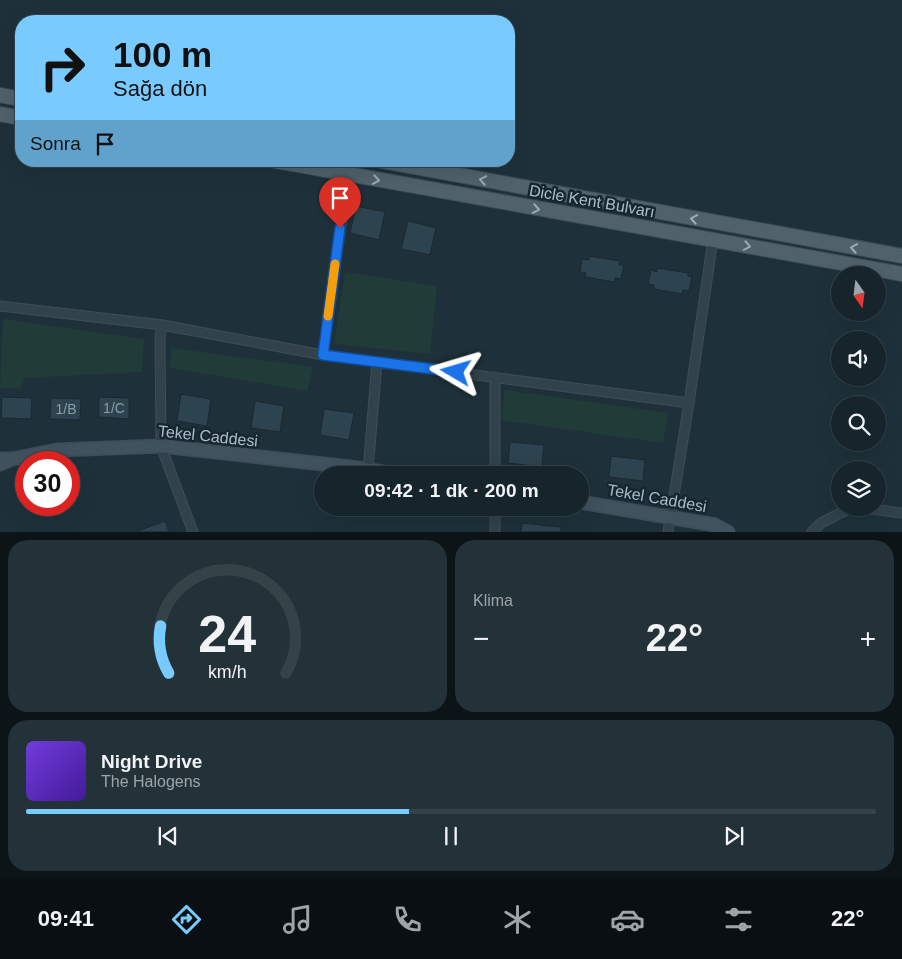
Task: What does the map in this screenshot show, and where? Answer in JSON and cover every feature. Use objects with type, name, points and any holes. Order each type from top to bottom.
[{"type":"main road","points":[[0,95],[15,98]]},
{"type":"main road","points":[[0,114],[15,117]]},
{"type":"main road","name":"Dicle Kent Bulvarı","points":[[307,167],[902,274]]},
{"type":"main road","name":"Dicle Kent Bulvarı","points":[[415,167],[902,256]]},
{"type":"street","points":[[323,355],[348,175]]},
{"type":"street","points":[[668,532],[713,240]]},
{"type":"street","points":[[0,306],[162,325],[323,355],[689,403]]},
{"type":"street","points":[[162,325],[160,338],[161,446],[192,532]]},
{"type":"street","points":[[368,466],[378,362]]},
{"type":"street","points":[[494,377],[495,466]]},
{"type":"street","name":"Tekel Caddesi","points":[[4,461],[56,450],[161,446],[334,466]]},
{"type":"street","name":"Tekel Caddesi","points":[[589,503],[715,525],[728,532]]},
{"type":"street","points":[[886,511],[902,513]]},
{"type":"street","points":[[495,516],[495,532]]},
{"type":"street","points":[[812,532],[821,523],[835,516]]},
{"type":"green space","points":[[345,272],[437,286],[430,354],[334,344]]},
{"type":"green space","points":[[3,319],[144,339],[142,372],[25,378],[20,389],[0,388]]},
{"type":"green space","points":[[171,348],[313,367],[307,391],[170,368]]},
{"type":"green space","points":[[505,390],[668,413],[663,443],[501,420]]},
{"type":"building","points":[[356,206],[385,212],[379,240],[350,233]]},
{"type":"building","points":[[408,221],[436,228],[430,255],[401,249]]},
{"type":"building","points":[[589,256],[620,261],[619,265],[624,265],[621,279],[615,278],[614,282],[585,277],[586,273],[580,272],[582,259],[589,260]]},
{"type":"building","points":[[657,268],[688,273],[688,276],[692,277],[689,291],[683,290],[682,294],[654,289],[654,285],[648,284],[651,270],[657,272]]},
{"type":"building","points":[[181,394],[211,399],[207,426],[177,421]]},
{"type":"building","points":[[2,397],[32,398],[31,419],[1,418]]},
{"type":"building","points":[[99,397],[129,398],[129,419],[99,417]]},
{"type":"building","points":[[51,398],[81,399],[80,420],[50,419]]},
{"type":"building","points":[[255,401],[284,406],[280,432],[251,428]]},
{"type":"building","points":[[324,409],[354,413],[349,440],[320,435]]},
{"type":"building","points":[[510,442],[544,445],[542,466],[508,463]]},
{"type":"building","points":[[611,456],[645,460],[643,481],[609,477]]},
{"type":"building","points":[[165,521],[169,532],[138,532],[138,531]]},
{"type":"building","points":[[522,523],[561,527],[561,532],[521,532]]},
{"type":"slow traffic","points":[[328,316],[335,264]]},
{"type":"route","points":[[340,228],[323,355],[456,372]]}]
